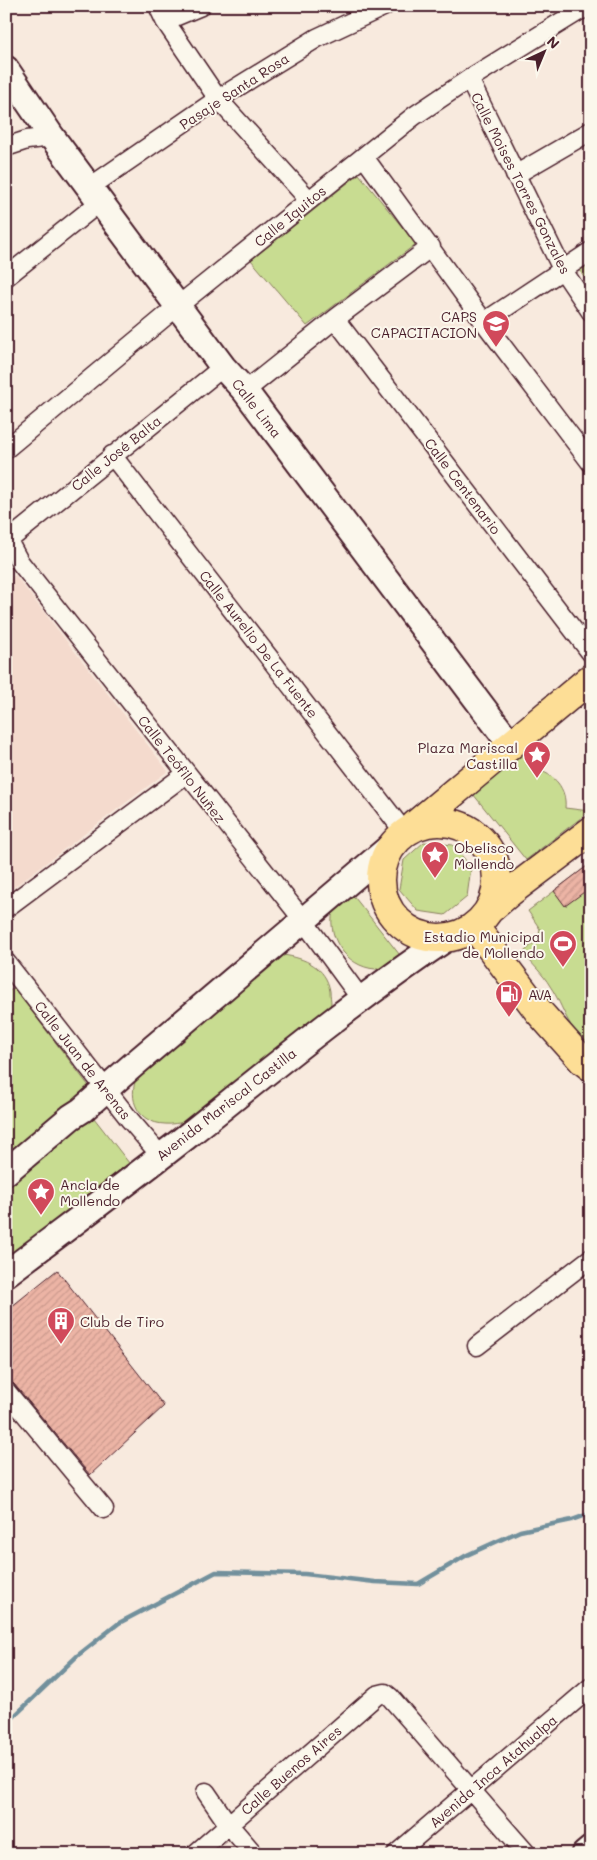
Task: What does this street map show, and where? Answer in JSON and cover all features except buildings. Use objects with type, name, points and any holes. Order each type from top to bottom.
[{"type":"main road","points":[[591,678],[403,835],[384,859],[381,888],[387,908],[398,922],[412,932],[431,937],[447,938],[459,935],[482,918],[510,892],[591,831]]},
{"type":"main road","points":[[403,835],[429,822],[444,822],[459,826],[473,833],[483,842],[492,856],[496,869],[497,884],[494,898],[482,918]]},
{"type":"main road","points":[[482,918],[534,1005],[588,1067]]},
{"type":"street","points":[[201,6],[162,13],[218,99],[309,200]]},
{"type":"street","name":"Pasaje Santa Rosa","points":[[6,277],[95,194],[218,99],[317,38],[385,6]]},
{"type":"street","name":"Calle Iquitos","points":[[6,448],[178,305],[414,116],[469,79],[579,11],[591,6]]},
{"type":"street","name":"Calle Lima","points":[[6,69],[52,137],[223,367],[245,391],[511,745]]},
{"type":"street","name":"Calle Moises Torres Gonzales","points":[[469,79],[562,269],[591,312]]},
{"type":"street","points":[[515,175],[591,131]]},
{"type":"street","points":[[6,147],[27,140],[52,137]]},
{"type":"street","points":[[364,157],[484,322],[591,463]]},
{"type":"street","points":[[245,391],[335,319],[431,247]]},
{"type":"street","points":[[484,322],[591,251]]},
{"type":"street","name":"Calle Centenario","points":[[335,319],[591,653]]},
{"type":"street","name":"Calle José Balta","points":[[8,538],[223,367]]},
{"type":"street","name":"Calle Aurelio De La Fuente","points":[[112,455],[403,835]]},
{"type":"street","name":"Calle Teófilo Nuñez","points":[[8,538],[12,566],[186,774],[303,920],[361,999]]},
{"type":"street","points":[[6,908],[186,774]]},
{"type":"street","points":[[6,1172],[403,835]]},
{"type":"street","name":"Avenida Mariscal Castilla","points":[[6,1274],[161,1156],[361,999],[447,938]]},
{"type":"street","name":"Calle Juan de Arenas","points":[[6,962],[130,1120],[161,1156]]},
{"type":"street","points":[[477,1346],[591,1258]]},
{"type":"street","points":[[6,1391],[104,1509]]},
{"type":"street","name":"Avenida Inca Atahualpa","points":[[396,1854],[591,1687]]},
{"type":"street","name":"Calle Buenos Aires","points":[[195,1854],[377,1696],[385,1693],[472,1789]]},
{"type":"street","points":[[472,1789],[527,1854]]},
{"type":"street","points":[[206,1792],[228,1824],[254,1854]]},
{"type":"street","points":[[585,1854],[591,1849]]},
{"type":"shaded area","points":[[15,575],[168,771],[6,893],[6,582]]},
{"type":"green space","points":[[359,174],[416,244],[307,326],[251,260]]},
{"type":"green space","points":[[591,263],[591,287],[579,270]]},
{"type":"green space","points":[[536,742],[536,770],[554,778],[558,783],[564,794],[565,808],[590,811],[526,860],[473,794]]},
{"type":"green space","points":[[424,842],[453,845],[471,867],[467,897],[445,915],[418,911],[399,889],[404,860]]},
{"type":"green space","name":"Estadio Municipal de Mollendo","points":[[591,863],[591,1046],[576,1033],[555,994],[541,973],[523,953],[538,939],[540,929],[528,911]]},
{"type":"green space","points":[[348,889],[403,959],[381,969],[370,968],[360,965],[343,952],[333,933],[332,922],[334,908]]},
{"type":"green space","points":[[283,955],[306,961],[324,976],[328,983],[331,1003],[324,1023],[185,1123],[156,1123],[142,1115],[134,1101],[133,1093],[137,1076],[271,956]]},
{"type":"green space","points":[[14,988],[95,1094],[17,1155],[6,1141],[6,993]]},
{"type":"green space","points":[[87,1109],[129,1163],[6,1258],[6,1178]]},
{"type":"waterway","points":[[6,1724],[77,1656],[119,1623],[216,1572],[305,1574],[375,1582],[418,1584],[467,1555],[520,1531],[572,1520],[591,1513]]},
{"type":"place","name":"CAPS CAPACITACION","points":[[496,348]]},
{"type":"place","name":"Plaza Mariscal Castilla","points":[[537,779]]},
{"type":"place","name":"Obelisco Mollendo","points":[[435,879]]},
{"type":"place","name":"Estadio Municipal de Mollendo","points":[[563,968]]},
{"type":"place","name":"AVA","points":[[509,1018]]},
{"type":"place","name":"Ancla de Mollendo","points":[[41,1216]]},
{"type":"place","name":"Club de Tiro","points":[[61,1345]]}]
